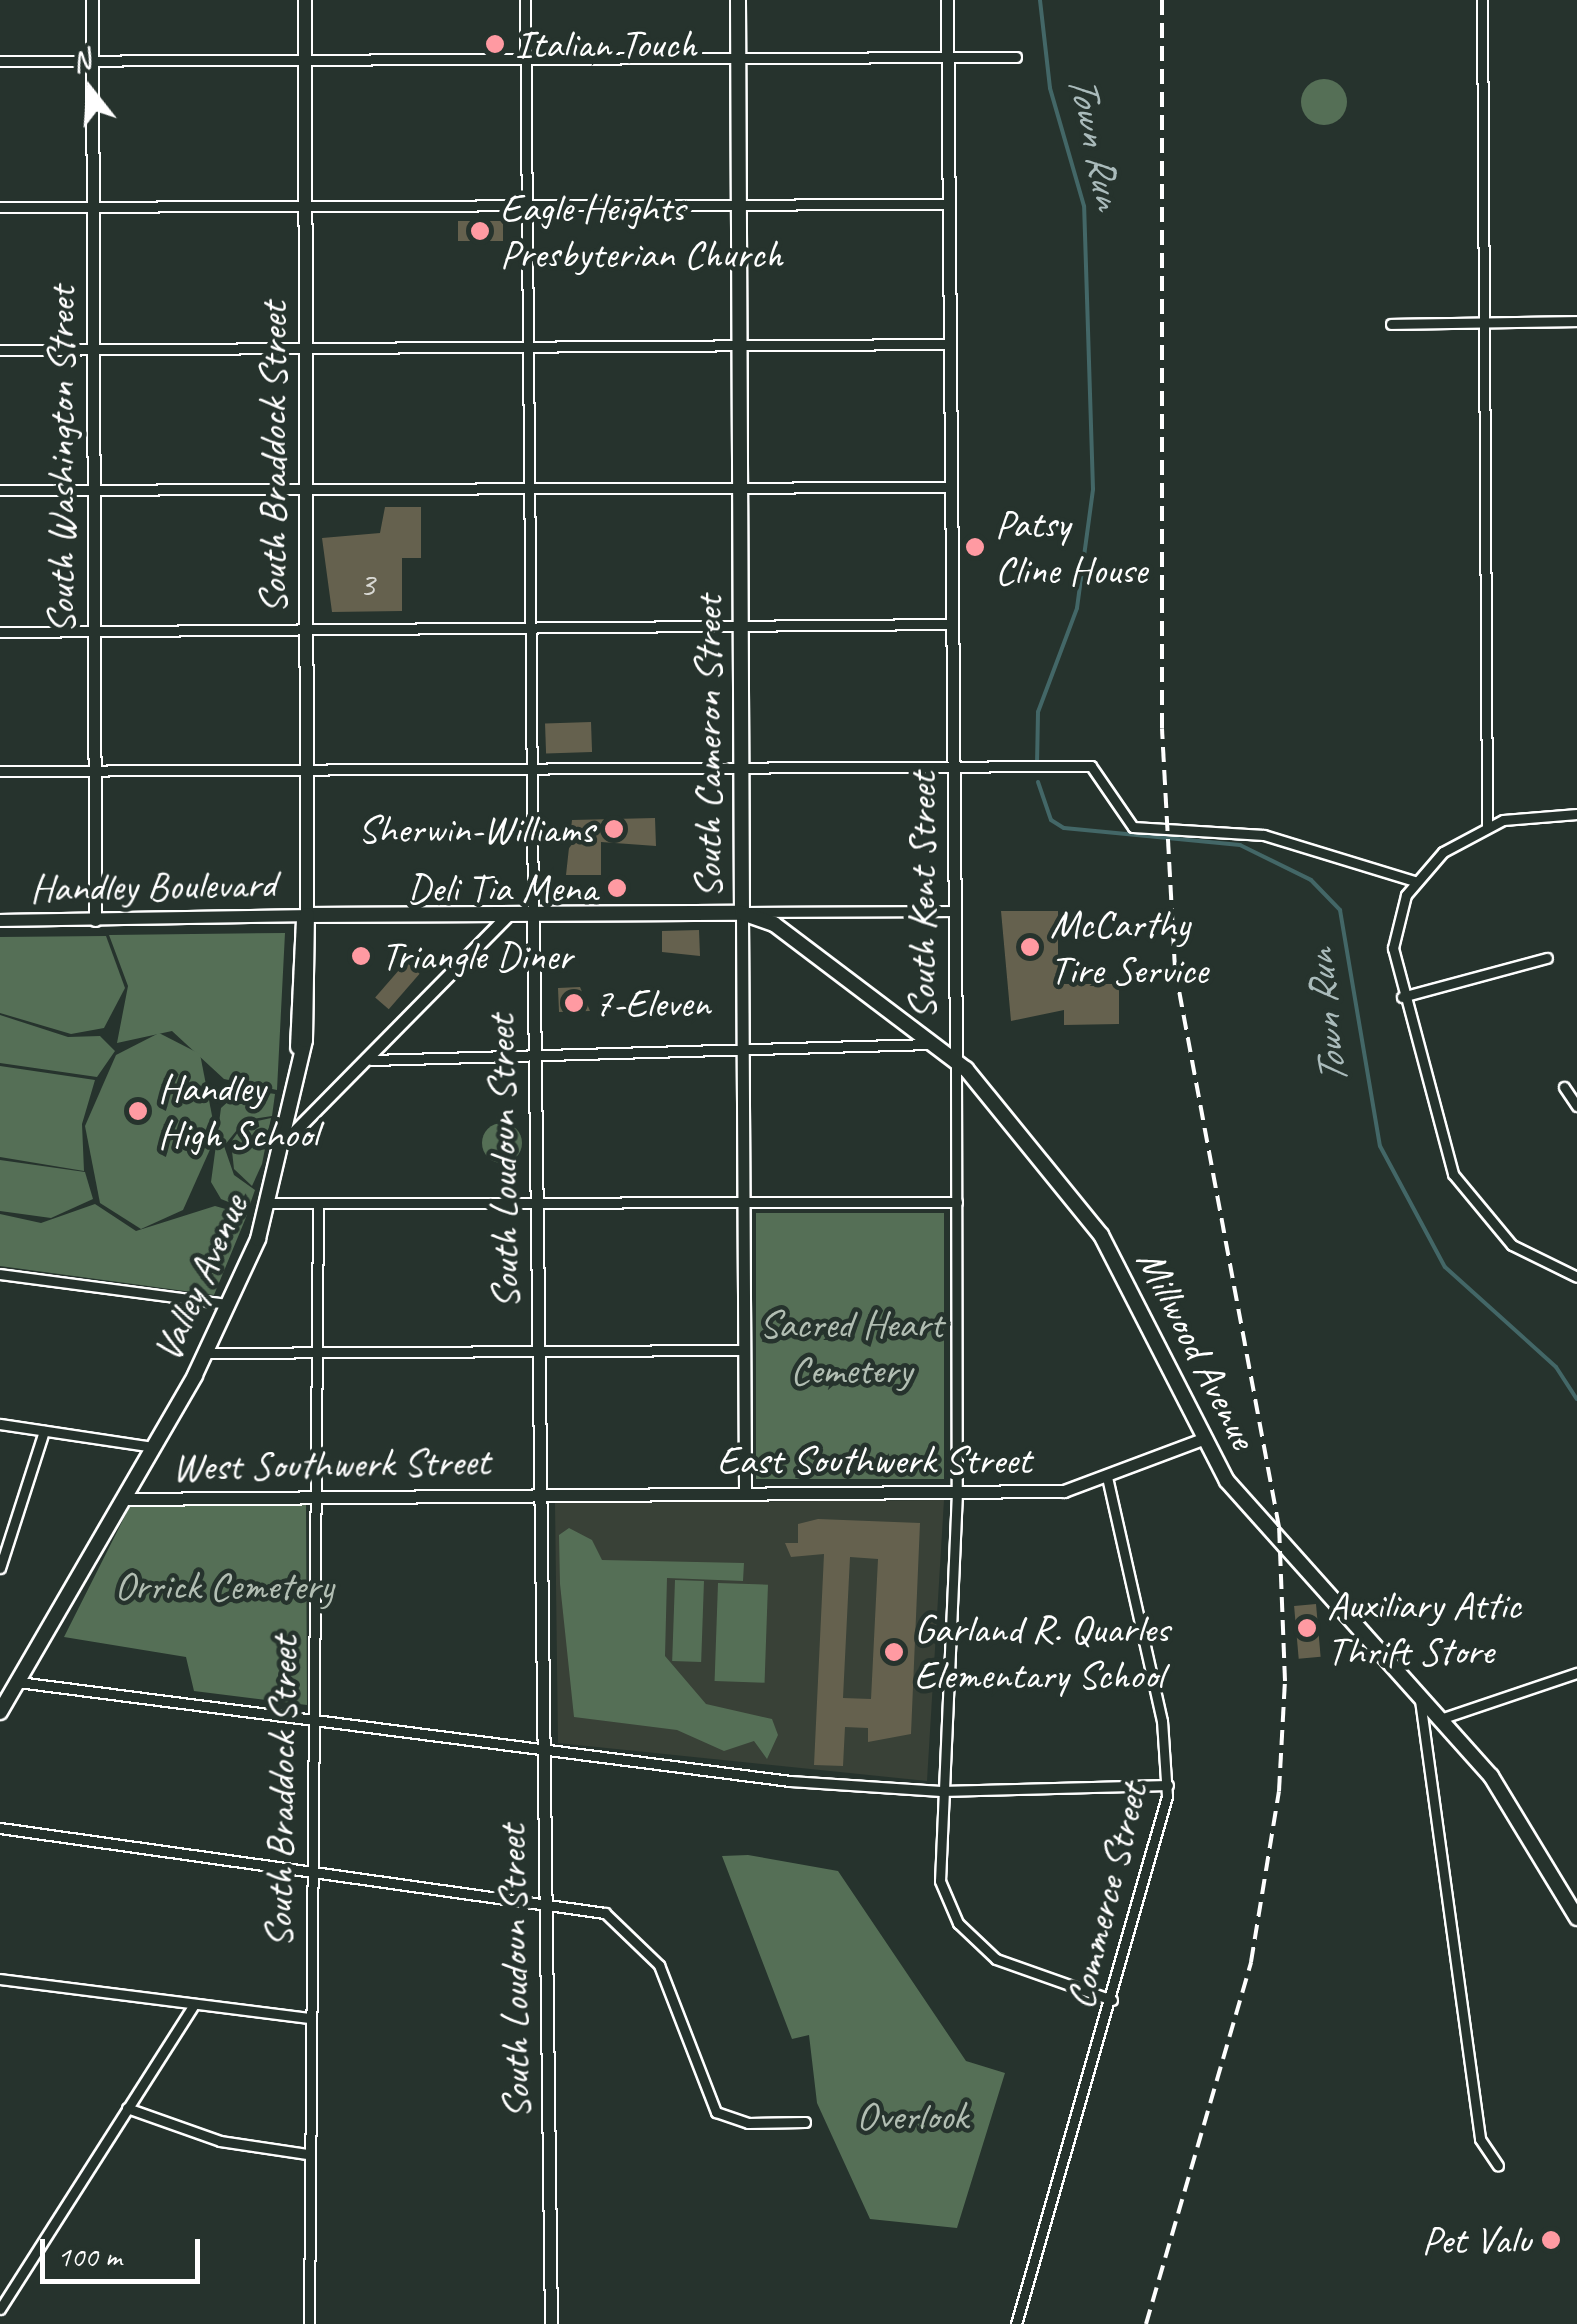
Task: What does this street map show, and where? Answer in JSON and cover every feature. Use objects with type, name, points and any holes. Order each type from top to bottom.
[{"type":"main road","name":"South Braddock Street","points":[[287,1138],[300,1066],[307,916],[304,0]]},
{"type":"main road","name":"South Cameron Street","points":[[738,0],[742,913]]},
{"type":"main road","points":[[307,916],[742,913]]},
{"type":"main road","name":"Millwood Avenue","points":[[742,913],[774,924],[956,1063],[1102,1235],[1200,1440],[1272,1537],[1440,1719],[1529,1827],[1577,1918]]},
{"type":"main road","name":"Valley Avenue","points":[[0,1712],[231,1304],[270,1204],[287,1138]]},
{"type":"street","name":"South Washington Street","points":[[92,0],[96,920]]},
{"type":"street","name":"South Loudoun Street","points":[[525,0],[530,771],[552,2324]]},
{"type":"street","name":"South Kent Street","points":[[947,0],[957,1492],[940,1881],[969,1936],[1012,1967],[1112,2000]]},
{"type":"street","points":[[1482,0],[1486,826]]},
{"type":"street","points":[[0,61],[524,63],[1016,57]]},
{"type":"street","points":[[0,206],[950,204]]},
{"type":"street","points":[[1390,324],[1577,320]]},
{"type":"street","points":[[0,350],[951,344]]},
{"type":"street","points":[[0,490],[952,486]]},
{"type":"street","points":[[0,632],[952,624]]},
{"type":"street","points":[[0,771],[1091,766],[1133,827],[1264,835],[1414,882]]},
{"type":"street","points":[[1577,814],[1486,826],[1414,882],[1394,932],[1402,996],[1434,1128],[1460,1186],[1512,1244],[1577,1277]]},
{"type":"street","points":[[742,913],[955,911]]},
{"type":"street","name":"South Cameron Street","points":[[742,913],[746,1494]]},
{"type":"street","points":[[287,1138],[371,1060],[508,914]]},
{"type":"street","name":"Handley Boulevard","points":[[0,920],[307,916]]},
{"type":"street","points":[[1402,996],[1547,958]]},
{"type":"street","points":[[371,1060],[743,1054],[931,1044]]},
{"type":"street","points":[[1564,1086],[1577,1106]]},
{"type":"street","points":[[270,1204],[957,1202]]},
{"type":"street","name":"South Braddock Street","points":[[309,2324],[309,2018],[318,1720],[318,1203]]},
{"type":"street","points":[[0,1274],[231,1304]]},
{"type":"street","points":[[206,1353],[745,1350]]},
{"type":"street","points":[[0,1424],[153,1447]]},
{"type":"street","points":[[0,1568],[44,1431]]},
{"type":"street","name":"East Southwerk Street","points":[[540,1494],[1064,1490],[1200,1440]]},
{"type":"street","name":"Commerce Street","points":[[1016,2324],[1112,2000],[1168,1784],[1107,1476]]},
{"type":"street","name":"West Southwerk Street","points":[[124,1499],[540,1494]]},
{"type":"street","points":[[1440,1719],[1577,1673]]},
{"type":"street","points":[[18,1682],[544,1750],[941,1792],[1168,1784]]},
{"type":"street","points":[[1420,1699],[1480,2140],[1498,2166]]},
{"type":"street","points":[[0,1828],[546,1900],[605,1913],[647,1948],[716,2112],[748,2124],[804,2122]]},
{"type":"street","points":[[0,1979],[309,2018]]},
{"type":"street","points":[[0,2309],[194,2004]]},
{"type":"street","points":[[127,2108],[220,2142],[307,2154]]},
{"type":"shaded area","points":[[944,1500],[927,1781],[558,1743],[555,1503]]},
{"type":"green space","points":[[1324,79],[1340,86],[1347,102],[1340,118],[1324,125],[1308,118],[1301,102],[1308,86]]},
{"type":"green space","points":[[285,933],[277,1090],[224,1079],[172,1031],[117,1043],[128,986],[109,935]]},
{"type":"green space","points":[[106,936],[125,988],[104,1028],[71,1034],[0,1013],[0,937]]},
{"type":"green space","points":[[0,1015],[68,1037],[100,1036],[115,1051],[97,1077],[0,1063]]},
{"type":"green space","points":[[159,1033],[200,1054],[216,1136],[183,1210],[141,1229],[100,1203],[85,1126],[116,1055]]},
{"type":"green space","points":[[0,1066],[95,1080],[82,1124],[84,1171],[0,1157]]},
{"type":"green space","points":[[242,1089],[275,1094],[272,1116],[245,1120],[224,1146],[234,1175],[255,1190],[248,1210],[221,1199],[211,1182],[221,1108]]},
{"type":"green space","points":[[271,1118],[262,1164],[252,1186],[234,1169],[231,1142],[244,1124]]},
{"type":"green space","points":[[502,1123],[516,1129],[522,1143],[516,1157],[502,1163],[488,1157],[482,1143],[488,1129]]},
{"type":"green space","points":[[0,1160],[85,1172],[93,1199],[51,1218],[0,1211]]},
{"type":"green space","points":[[95,1204],[136,1231],[215,1206],[247,1215],[214,1295],[0,1266],[0,1214],[41,1223]]},
{"type":"green space","name":"Sacred Heart Cemetery","points":[[756,1213],[944,1213],[944,1479],[756,1479]]},
{"type":"green space","name":"Orrick Cemetery","points":[[306,1503],[307,1705],[194,1691],[186,1657],[64,1637],[131,1504]]},
{"type":"green space","points":[[569,1528],[592,1540],[602,1560],[744,1563],[743,1581],[667,1578],[665,1656],[706,1704],[772,1719],[778,1735],[767,1759],[754,1741],[724,1751],[677,1730],[574,1717],[560,1584],[559,1535]]},
{"type":"green space","points":[[675,1580],[704,1581],[701,1662],[672,1661]]},
{"type":"green space","points":[[718,1583],[768,1585],[765,1683],[715,1681]]},
{"type":"green space","name":"Overlook","points":[[748,1855],[838,1871],[966,2061],[1005,2073],[957,2228],[870,2219],[817,2103],[809,2035],[792,2039],[722,1856]]},
{"type":"building","name":"Eagle Heights Presbyterian Church","points":[[458,221],[503,221],[503,241],[458,241]]},
{"type":"building","points":[[385,507],[421,507],[421,558],[402,558],[402,611],[332,612],[322,538],[380,533]]},
{"type":"building","points":[[591,722],[592,752],[546,754],[545,724]]},
{"type":"building","points":[[655,818],[656,846],[601,842],[601,875],[566,875],[572,820]]},
{"type":"building","name":"McCarthy Tire Service","points":[[1001,911],[1058,911],[1058,984],[1119,984],[1119,1024],[1064,1025],[1064,1010],[1011,1021]]},
{"type":"building","points":[[699,930],[700,956],[662,952],[662,931]]},
{"type":"building","points":[[406,962],[420,974],[389,1009],[375,997]]},
{"type":"building","name":"7-Eleven","points":[[580,987],[590,1011],[559,1012],[558,988]]},
{"type":"building","name":"Garland R. Quarles Elementary School","points":[[818,1519],[920,1523],[911,1734],[868,1742],[868,1728],[845,1727],[843,1766],[814,1765],[824,1554],[791,1557],[785,1543],[798,1543],[798,1524]],"holes":[[[850,1557],[878,1559],[871,1699],[843,1698]]]},
{"type":"building","name":"Auxiliary Attic Thrift Store","points":[[1316,1604],[1321,1657],[1299,1659],[1294,1606]]},
{"type":"waterway","name":"Town Run","points":[[1037,765],[1038,712],[1077,608],[1093,489],[1084,206],[1050,88],[1040,0]]},
{"type":"waterway","name":"Town Run","points":[[1038,782],[1051,820],[1064,828],[1240,845],[1311,880],[1340,910],[1380,1146],[1445,1267],[1556,1367],[1577,1399]]},
{"type":"railway","points":[[1146,2324],[1251,1962],[1279,1791],[1285,1681],[1279,1527],[1175,969],[1162,728],[1162,0]]},
{"type":"place","name":"Italian Touch","points":[[495,44]]},
{"type":"place","name":"Eagle Heights Presbyterian Church","points":[[480,231]]},
{"type":"place","name":"Patsy Cline House","points":[[975,547]]},
{"type":"place","name":"Sherwin-Williams","points":[[614,829]]},
{"type":"place","name":"Deli Tia Mena","points":[[617,888]]},
{"type":"place","name":"McCarthy Tire Service","points":[[1030,947]]},
{"type":"place","name":"Triangle Diner","points":[[361,956]]},
{"type":"place","name":"7-Eleven","points":[[574,1003]]},
{"type":"place","name":"Handley High School","points":[[138,1111]]},
{"type":"place","name":"Auxiliary Attic Thrift Store","points":[[1307,1628]]},
{"type":"place","name":"Garland R. Quarles Elementary School","points":[[894,1652]]},
{"type":"place","name":"Pet Valu","points":[[1551,2240]]}]
